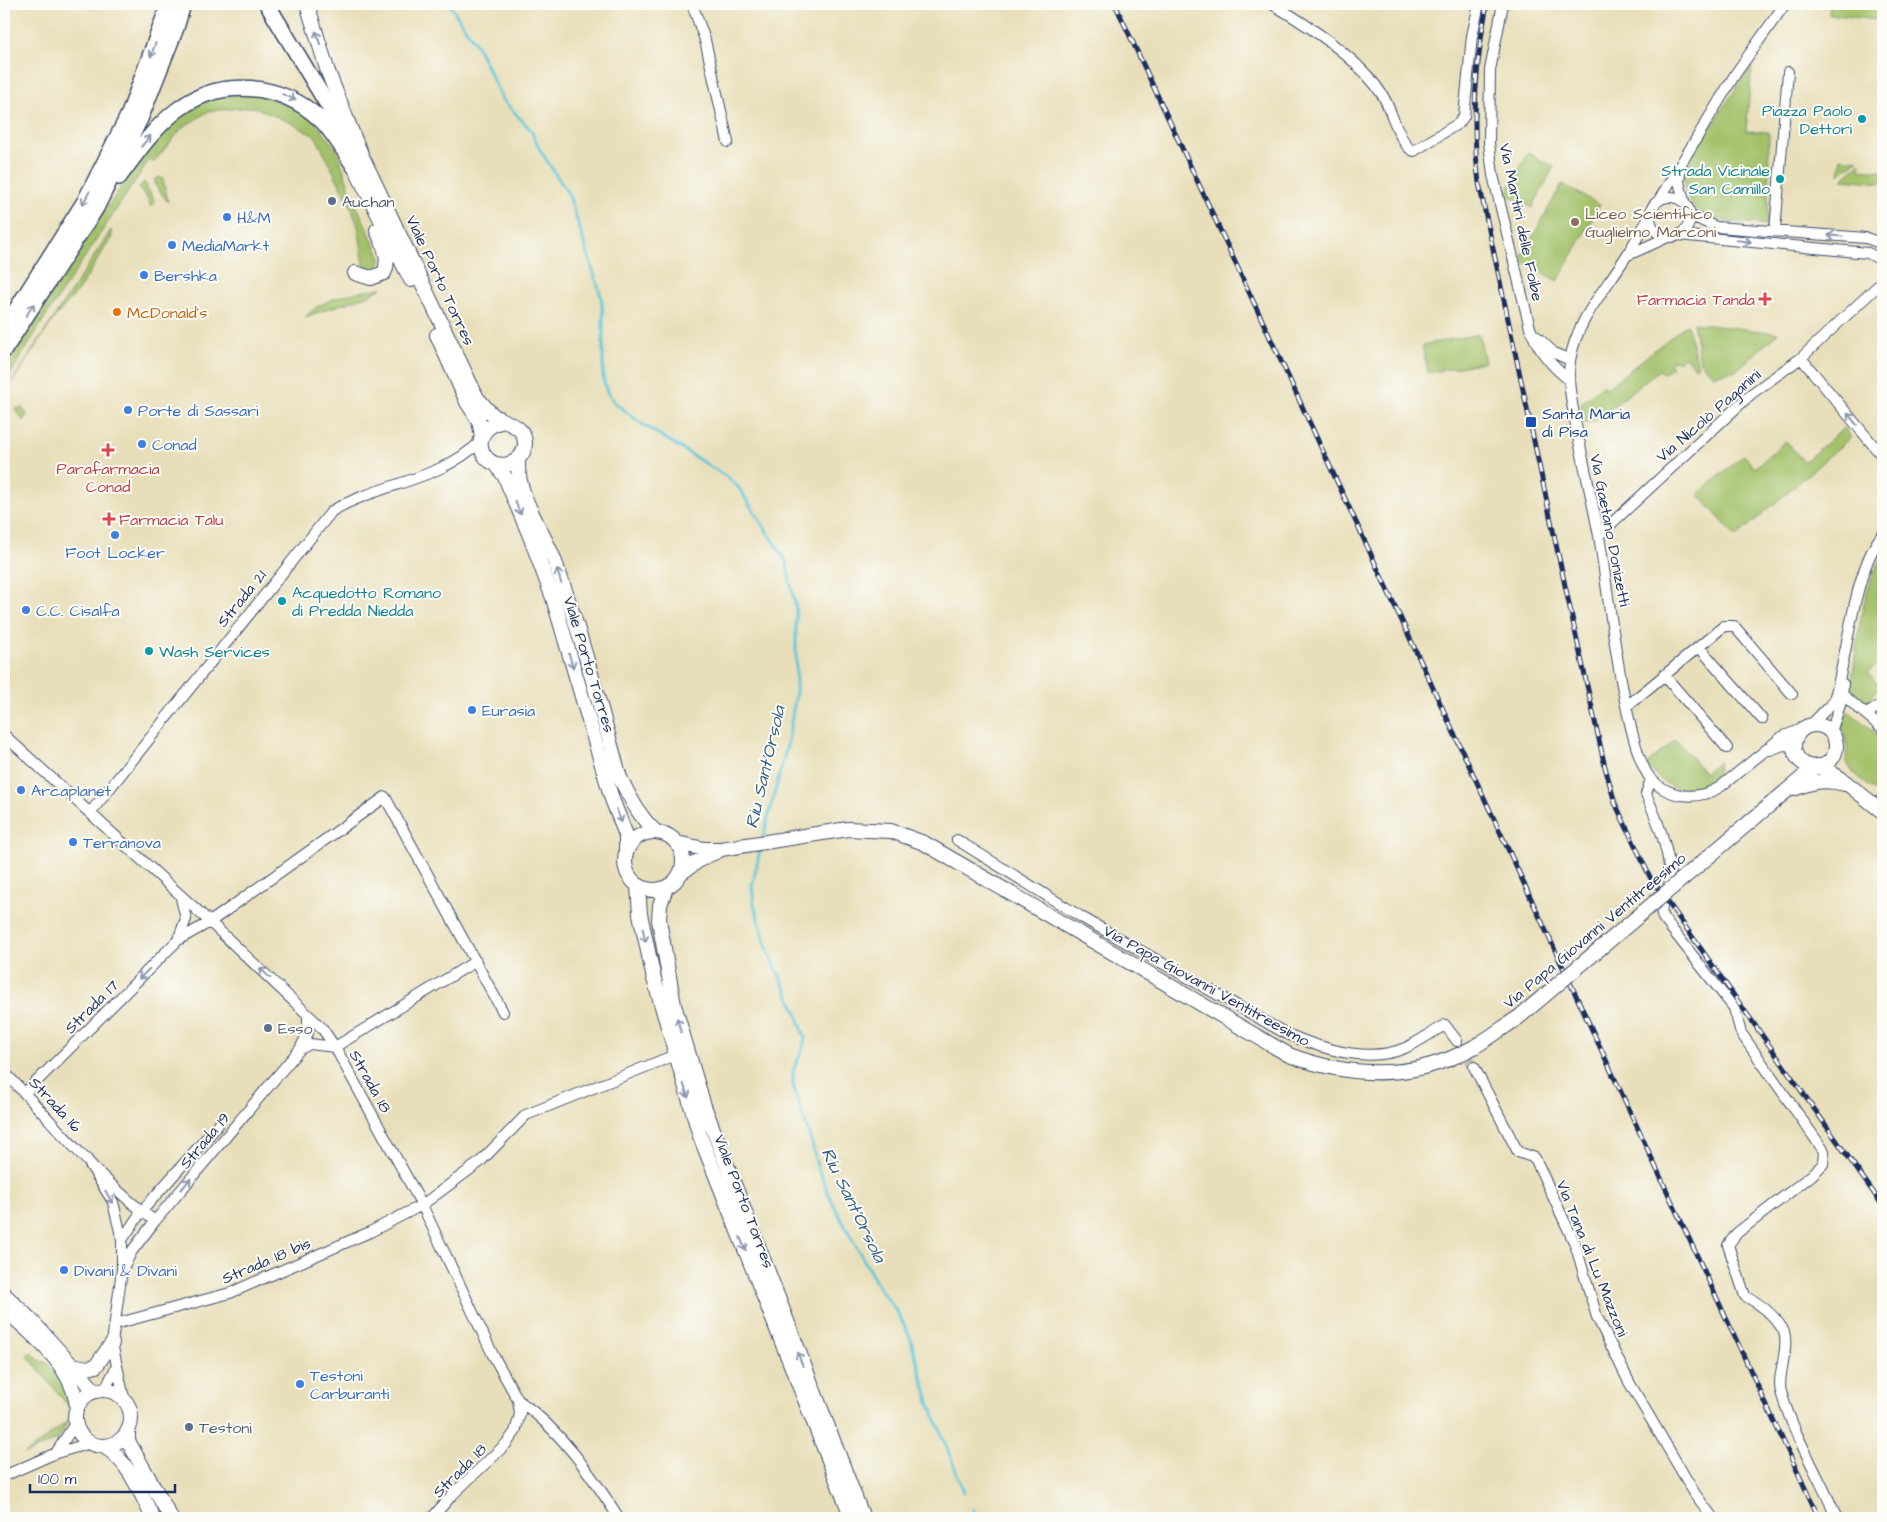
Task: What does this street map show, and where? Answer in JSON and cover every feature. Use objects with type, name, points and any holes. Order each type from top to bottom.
[{"type":"highway","points":[[4,329],[85,202],[129,114],[169,4]]},
{"type":"highway","points":[[96,208],[140,119],[176,28],[183,4]]},
{"type":"highway","points":[[267,4],[332,112],[359,150]]},
{"type":"highway","points":[[4,350],[96,208],[147,139],[177,110],[206,94],[241,87],[270,90],[298,101],[322,121],[357,172]]},
{"type":"highway","points":[[332,112],[357,172]]},
{"type":"main road","name":"Viale Porto Torres","points":[[307,4],[328,72],[359,150],[477,398],[493,415],[505,421]]},
{"type":"main road","name":"Viale Porto Torres","points":[[357,172],[467,402],[479,421],[481,438]]},
{"type":"main road","points":[[355,273],[371,278],[384,273],[387,266],[387,255],[362,199],[357,172]]},
{"type":"main road","points":[[505,421],[520,429],[524,436],[525,445],[518,460],[511,464],[490,460],[481,438],[487,428],[495,423],[505,421]]},
{"type":"main road","name":"Viale Porto Torres","points":[[490,460],[505,477],[553,598],[610,789],[626,835],[626,850]]},
{"type":"main road","name":"Viale Porto Torres","points":[[518,460],[517,472],[522,489],[555,562],[620,778],[635,807],[656,832]]},
{"type":"main road","points":[[1788,791],[1796,769],[1795,740],[1806,727],[1822,726],[1831,732],[1836,744],[1834,756],[1837,765],[1851,786]]},
{"type":"main road","points":[[1796,751],[1808,766],[1818,766],[1834,756]]},
{"type":"main road","points":[[1818,766],[1851,786],[1883,812]]},
{"type":"main road","name":"Via Papa Giovanni Ventitreesimo","points":[[677,843],[704,849],[721,849],[848,829],[891,831],[924,843],[1289,1055],[1314,1064],[1340,1070],[1392,1074],[1433,1064],[1473,1048],[1519,1018],[1818,766]]},
{"type":"main road","points":[[1788,791],[1811,782],[1824,780],[1851,786]]},
{"type":"main road","points":[[656,832],[667,835],[677,843],[682,852],[683,863],[681,873],[675,882],[657,891],[638,886],[630,880],[626,870],[626,850],[633,840],[644,834],[656,832]]},
{"type":"main road","name":"Via Papa Giovanni Ventitreesimo","points":[[681,873],[704,857],[721,849]]},
{"type":"main road","name":"Viale Porto Torres","points":[[638,886],[640,914],[646,944],[675,1055],[700,1136],[852,1518]]},
{"type":"main road","name":"Viale Porto Torres","points":[[666,888],[660,905],[659,920],[674,1005],[686,1051],[715,1134],[863,1518]]},
{"type":"main road","points":[[4,1294],[72,1365],[100,1390],[124,1398],[131,1411],[128,1441],[171,1518]]},
{"type":"main road","points":[[4,1309],[36,1338],[70,1379],[76,1392],[76,1422],[81,1434],[97,1444],[112,1450],[136,1485],[153,1518]]},
{"type":"main road","points":[[72,1365],[88,1368],[96,1366],[112,1343]]},
{"type":"main road","points":[[77,1407],[87,1394],[100,1390]]},
{"type":"main road","points":[[97,1444],[115,1443],[128,1431]]},
{"type":"street","points":[[692,4],[706,40],[728,142]]},
{"type":"street","points":[[1272,4],[1319,35],[1364,72],[1382,95],[1405,146],[1414,151],[1457,124],[1464,116],[1472,36],[1479,4]]},
{"type":"street","name":"Via Martiri delle Foibe","points":[[1503,4],[1490,70],[1489,143],[1493,176],[1530,328],[1539,349],[1555,369],[1568,379]]},
{"type":"street","name":"Via Gaetano Donizetti","points":[[1651,779],[1638,755],[1627,706],[1599,535],[1568,379],[1570,360],[1585,318],[1627,256],[1650,216],[1652,207],[1659,200],[1736,73],[1785,4]]},
{"type":"street","points":[[1775,232],[1788,72]]},
{"type":"street","points":[[1627,256],[1673,236],[1687,227],[1690,215],[1679,182],[1681,163]]},
{"type":"street","points":[[1659,200],[1668,197],[1677,199],[1685,204]]},
{"type":"street","points":[[1690,215],[1716,227],[1866,238],[1883,244]]},
{"type":"street","points":[[1650,216],[1653,228],[1662,235],[1868,253],[1883,262]]},
{"type":"street","name":"Via Nicolò Paganini","points":[[1599,535],[1751,394],[1801,358],[1883,281]]},
{"type":"street","points":[[1530,328],[1554,353],[1570,360]]},
{"type":"street","points":[[1801,358],[1883,457]]},
{"type":"street","name":"Strada 21","points":[[90,813],[332,511],[348,502],[429,474],[459,460],[481,438]]},
{"type":"street","name":"Strada 21","points":[[459,460],[490,460]]},
{"type":"street","points":[[1837,1518],[1803,1447],[1780,1390],[1785,1351],[1783,1329],[1759,1303],[1745,1296],[1728,1245],[1737,1233],[1812,1176],[1823,1164],[1824,1151],[1740,1033],[1734,1008],[1663,918],[1660,910],[1670,875],[1662,830],[1646,794],[1651,779],[1661,787],[1679,795],[1699,796],[1710,793],[1782,737],[1806,727],[1833,702],[1844,663],[1866,562],[1883,534]]},
{"type":"street","points":[[1627,706],[1724,626],[1734,626],[1792,694]]},
{"type":"street","points":[[1699,647],[1762,719]]},
{"type":"street","points":[[1831,732],[1842,695],[1844,663]]},
{"type":"street","points":[[1664,675],[1727,748]]},
{"type":"street","points":[[1842,695],[1883,729]]},
{"type":"street","points":[[1866,714],[1883,704]]},
{"type":"street","name":"Strada 18","points":[[4,734],[210,922],[322,1028],[335,1047],[422,1205],[493,1355],[518,1400],[520,1414],[515,1432],[506,1444],[451,1496],[432,1518]]},
{"type":"street","points":[[1764,751],[1783,745],[1796,751]]},
{"type":"street","points":[[210,922],[385,797],[476,961],[502,1012]]},
{"type":"street","points":[[957,840],[1083,918],[1285,1033],[1317,1047],[1352,1053],[1381,1053],[1404,1048],[1445,1025],[1457,1041]]},
{"type":"street","name":"Strada 17","points":[[178,940],[186,919],[181,897]]},
{"type":"street","points":[[1071,928],[1083,918]]},
{"type":"street","name":"Strada 17","points":[[25,1093],[178,940],[210,922]]},
{"type":"street","points":[[300,1049],[310,1044],[335,1047],[476,961]]},
{"type":"street","name":"Strada 19","points":[[122,1270],[132,1251],[155,1222],[300,1049],[308,1033],[308,1016]]},
{"type":"street","name":"Strada 18 bis","points":[[115,1324],[230,1293],[370,1232],[422,1205],[480,1162],[526,1115],[675,1055]]},
{"type":"street","name":"Via Tana di Lu Mazzoni","points":[[1474,1067],[1518,1152],[1536,1158],[1575,1244],[1597,1317],[1629,1382],[1695,1494],[1713,1518]]},
{"type":"street","name":"Strada 16","points":[[4,1072],[86,1158],[141,1212],[155,1222]]},
{"type":"street","points":[[122,1240],[141,1212],[218,1124]]},
{"type":"street","name":"Strada 16","points":[[86,1158],[113,1202],[122,1240],[122,1270],[112,1343],[124,1398]]},
{"type":"street","name":"Strada 19","points":[[132,1251],[135,1221]]},
{"type":"street","points":[[100,1390],[117,1366]]},
{"type":"street","points":[[518,1400],[533,1410],[568,1447],[619,1518]]},
{"type":"street","points":[[56,1453],[76,1422]]},
{"type":"street","points":[[4,1476],[56,1453],[97,1444]]},
{"type":"green space","points":[[1830,4],[1883,4],[1883,21],[1829,14]]},
{"type":"green space","points":[[1752,65],[1746,131],[1769,132],[1768,225],[1721,221],[1698,211],[1690,202],[1685,187],[1683,168]]},
{"type":"green space","points":[[256,91],[309,115],[336,148],[353,198],[381,258],[378,269],[372,271],[364,265],[358,226],[350,205],[316,137],[291,123],[254,107],[209,111],[182,128],[154,162],[149,160],[40,325],[4,385],[4,362],[159,130],[202,100]]},
{"type":"green space","points":[[1528,153],[1554,167],[1532,208],[1506,194]]},
{"type":"green space","points":[[1841,158],[1858,160],[1839,174]]},
{"type":"green space","points":[[1861,163],[1860,169],[1883,171],[1883,183],[1842,179]]},
{"type":"green space","points":[[159,177],[163,179],[168,202],[155,185],[155,179]]},
{"type":"green space","points":[[144,182],[155,202],[151,207],[148,199],[139,189]]},
{"type":"green space","points":[[1562,184],[1600,205],[1558,281],[1520,260]]},
{"type":"green space","points":[[111,230],[112,237],[78,291],[55,317],[4,394]]},
{"type":"green space","points":[[382,288],[372,294],[305,317],[321,305],[340,296]]},
{"type":"green space","points":[[1693,323],[1778,333],[1737,370],[1713,375],[1700,362]]},
{"type":"green space","points":[[1687,324],[1698,366],[1695,368],[1685,357],[1678,362],[1675,359],[1670,364],[1672,367],[1663,374],[1659,370],[1595,421],[1584,423],[1581,403],[1603,385],[1606,389]]},
{"type":"green space","points":[[1479,334],[1485,362],[1428,373],[1422,345]]},
{"type":"green space","points":[[21,407],[27,414],[24,421],[15,410]]},
{"type":"green space","points":[[1844,428],[1851,437],[1736,537],[1698,494],[1744,455],[1755,468],[1786,441],[1804,462]]},
{"type":"green space","points":[[1883,556],[1883,659],[1868,673],[1879,686],[1867,706],[1851,687],[1864,602],[1875,570]]},
{"type":"green space","points":[[1848,711],[1883,738],[1882,797],[1853,773],[1846,761],[1847,745],[1842,728]]},
{"type":"green space","points":[[1676,740],[1705,773],[1719,761],[1716,782],[1696,788],[1677,788],[1661,780],[1654,773],[1647,764]]},
{"type":"green space","points":[[31,1352],[39,1360],[47,1363],[68,1390],[71,1398],[70,1408],[27,1355]]},
{"type":"green space","points":[[68,1421],[59,1439],[25,1454]]},
{"type":"waterway","name":"Riu Sant'Orsola","points":[[449,4],[476,44],[502,99],[531,130],[540,150],[569,195],[601,296],[603,314],[603,378],[607,392],[615,403],[639,422],[727,477],[739,488],[786,561],[796,609],[796,693],[787,746],[763,837]]},
{"type":"waterway","name":"Riu Sant'Orsola","points":[[761,846],[752,886],[754,904],[768,951],[796,1011],[805,1038],[803,1048],[793,1071],[793,1085],[817,1166],[833,1204],[879,1288],[898,1313],[910,1337],[929,1402],[964,1492]]},
{"type":"waterway","name":"Riu Sant'Orsola","points":[[973,1509],[978,1518]]},
{"type":"waterway","name":"Riu Sant'Orsola","points":[[1021,1518],[1033,1512],[1041,1512],[1048,1518]]},
{"type":"tunnel","points":[[1461,1047],[1474,1067]]},
{"type":"railway","points":[[1115,4],[1819,1518]]},
{"type":"railway","points":[[1487,4],[1477,71],[1475,115],[1479,183],[1557,549],[1605,767],[1615,803],[1650,877],[1883,1206]]},
{"type":"place","name":"Piazza Paolo Dettori","points":[[1862,119]]},
{"type":"place","name":"Strada Vicinale San Camillo","points":[[1780,179]]},
{"type":"place","name":"Auchan","points":[[332,201]]},
{"type":"place","name":"H&M","points":[[227,217]]},
{"type":"place","name":"Liceo Scientifico Guglielmo Marconi","points":[[1575,222]]},
{"type":"place","name":"MediaMarkt","points":[[172,245]]},
{"type":"place","name":"Bershka","points":[[144,275]]},
{"type":"place","name":"Farmacia Tanda","points":[[1765,299]]},
{"type":"place","name":"McDonald's","points":[[117,312]]},
{"type":"place","name":"Porte di Sassari","points":[[128,410]]},
{"type":"place","name":"Santa Maria di Pisa","points":[[1531,422]]},
{"type":"place","name":"Conad","points":[[142,444]]},
{"type":"place","name":"Parafarmacia Conad","points":[[108,450]]},
{"type":"place","name":"Farmacia Talu","points":[[109,519]]},
{"type":"place","name":"Foot Locker","points":[[115,535]]},
{"type":"place","name":"Acquedotto Romano di Predda Niedda","points":[[282,601]]},
{"type":"place","name":"C.C. Cisalfa","points":[[26,610]]},
{"type":"place","name":"Wash Services","points":[[149,651]]},
{"type":"place","name":"Eurasia","points":[[472,710]]},
{"type":"place","name":"Arcaplanet","points":[[21,790]]},
{"type":"place","name":"Terranova","points":[[73,842]]},
{"type":"place","name":"Esso","points":[[268,1028]]},
{"type":"place","name":"Divani & Divani","points":[[64,1270]]},
{"type":"place","name":"Testoni Carburanti","points":[[300,1384]]},
{"type":"place","name":"Testoni","points":[[189,1427]]}]
